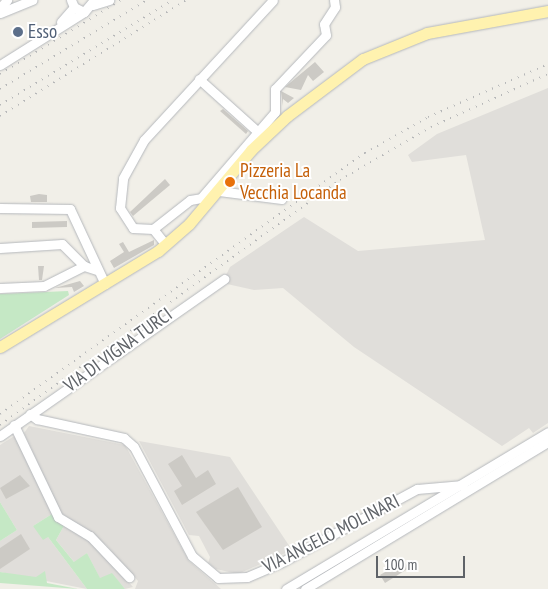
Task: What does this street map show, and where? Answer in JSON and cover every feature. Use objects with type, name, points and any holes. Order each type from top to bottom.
[{"type":"main road","points":[[0,347],[166,245],[219,191],[252,150],[287,116],[363,58],[428,33],[548,11]]},
{"type":"street","points":[[2,10],[7,0]]},
{"type":"street","points":[[2,10],[18,0]]},
{"type":"street","points":[[2,10],[33,0]]},
{"type":"street","points":[[0,66],[84,12],[93,2],[109,0]]},
{"type":"street","points":[[273,0],[144,140],[123,178],[120,208],[133,228],[153,229],[190,200],[201,198],[276,112],[275,88],[326,34],[324,24],[335,7],[334,0]]},
{"type":"street","points":[[42,39],[71,3],[84,12]]},
{"type":"street","points":[[199,79],[257,132]]},
{"type":"street","points":[[219,191],[281,199]]},
{"type":"street","points":[[0,208],[70,209],[96,270],[105,284]]},
{"type":"street","points":[[153,229],[166,245]]},
{"type":"street","points":[[0,248],[62,244],[84,266],[96,270]]},
{"type":"street","points":[[0,288],[44,286],[84,266]]},
{"type":"street","name":"VIA DI VIGNA TURCI","points":[[0,436],[224,279]]},
{"type":"street","name":"VIA ANGELO MOLINARI","points":[[30,414],[37,419],[124,438],[134,447],[192,556],[218,578],[247,577],[417,489],[465,488],[548,442]]},
{"type":"street","points":[[14,425],[58,517],[90,536],[129,577]]},
{"type":"street","name":"VIA ANGELO MOLINARI","points":[[465,488],[548,432]]},
{"type":"street","points":[[286,589],[465,488]]},
{"type":"street","points":[[305,589],[465,488]]},
{"type":"shaded area","points":[[548,88],[548,423],[533,433],[529,428],[502,446],[354,347],[283,288],[254,290],[227,284],[224,279],[230,267],[304,217],[358,251],[485,240],[466,155],[412,162],[408,155],[437,134]]},
{"type":"shaded area","points":[[29,426],[125,445],[189,561],[221,589],[135,589],[138,581],[106,545],[61,513],[24,433]]},
{"type":"shaded area","points":[[16,435],[52,514],[33,526],[48,537],[87,589],[0,572],[0,541],[17,530],[0,502],[0,445]]},
{"type":"shaded area","points":[[139,441],[230,457],[292,550],[238,574],[216,569],[208,563],[210,557],[199,536],[189,535]]},
{"type":"shaded area","points":[[65,524],[88,536],[133,587],[125,589],[112,574],[100,579],[87,553],[75,563],[56,540]]},
{"type":"green space","points":[[68,291],[69,295],[0,339],[0,294]]},
{"type":"green space","points":[[0,502],[17,530],[0,541]]},
{"type":"green space","points":[[52,514],[65,524],[56,540],[74,562],[87,553],[100,578],[112,573],[125,589],[87,589],[48,537],[43,540],[33,526]]},
{"type":"green space","points":[[45,571],[47,583],[78,589],[0,583],[0,572],[36,577]]},
{"type":"building","points":[[315,62],[324,72],[313,81],[308,75],[301,90],[285,87]]},
{"type":"building","points":[[281,91],[294,98],[288,103],[283,99],[283,106]]},
{"type":"building","points":[[223,109],[248,131],[246,134],[220,111]]},
{"type":"building","points":[[165,179],[170,185],[133,216],[130,212]]},
{"type":"building","points":[[47,195],[47,202],[31,202],[30,196]]},
{"type":"building","points":[[67,221],[67,227],[32,228],[32,222]]},
{"type":"building","points":[[154,240],[154,245],[114,268],[110,261],[124,252],[119,244],[123,242],[129,252]]},
{"type":"building","points":[[38,266],[44,266],[42,280],[39,280]]},
{"type":"building","points":[[80,281],[84,286],[74,292],[72,287],[55,288]]},
{"type":"building","points":[[182,455],[196,478],[208,470],[216,484],[182,505],[174,491],[182,486],[168,464]]},
{"type":"building","points":[[20,475],[30,486],[6,499],[0,488]]},
{"type":"building","points":[[238,487],[262,527],[223,550],[196,512]]},
{"type":"building","points":[[21,534],[30,549],[0,569],[0,548]]},
{"type":"building","points":[[404,561],[409,568],[385,583],[380,575]]},
{"type":"railway","points":[[0,74],[121,0]]},
{"type":"railway","points":[[0,89],[147,0]]},
{"type":"railway","points":[[0,105],[173,0]]},
{"type":"railway","points":[[0,116],[186,0]]},
{"type":"railway","points":[[0,414],[365,153],[428,117],[548,64]]},
{"type":"railway","points":[[0,425],[340,180],[431,127],[548,74]]},
{"type":"place","name":"Esso","points":[[18,32]]},
{"type":"place","name":"Pizzeria La Vecchia Locanda","points":[[230,182]]}]
